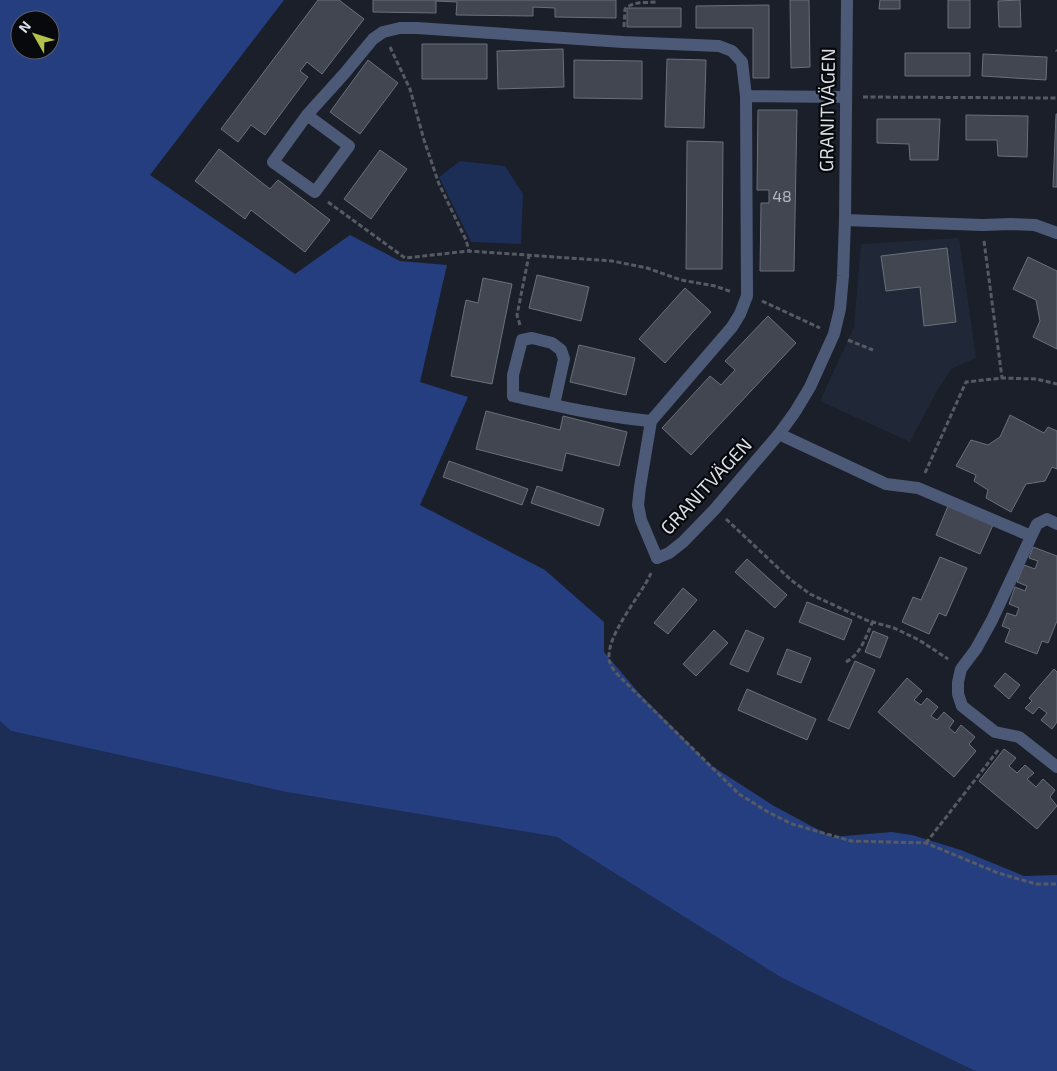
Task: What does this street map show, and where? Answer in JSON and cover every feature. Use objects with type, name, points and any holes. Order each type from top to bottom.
[{"type":"street","name":"GRANITVÄGEN","points":[[657,558],[669,553],[715,509],[779,434],[810,387],[834,334],[840,309],[843,276],[847,0]]},
{"type":"street","points":[[307,116],[349,146],[315,192],[273,162],[307,116],[373,39],[383,32],[400,28],[719,46],[732,50],[742,62],[746,96],[747,296],[740,314],[732,327],[651,421],[638,505],[641,520],[657,558]]},
{"type":"street","points":[[746,96],[846,97]]},
{"type":"street","points":[[845,220],[1034,225],[1057,233]]},
{"type":"street","points":[[554,405],[564,359],[562,350],[552,343],[532,338],[522,340],[513,375],[512,396],[554,405],[651,421]]},
{"type":"street","name":"GRANITVÄGEN","points":[[779,434],[886,484],[918,488],[1031,536]]},
{"type":"street","points":[[1057,524],[1047,519],[1037,524],[992,620],[976,649],[961,669],[958,682],[958,694],[962,706],[995,732],[1019,737],[1057,767]]},
{"type":"path","points":[[623,42],[625,9],[634,3],[657,2]]},
{"type":"path","points":[[383,32],[410,89],[424,140],[439,184],[466,240],[469,251]]},
{"type":"path","points":[[846,97],[1057,98]]},
{"type":"path","points":[[315,192],[405,258],[469,251],[612,261],[647,268],[681,280],[715,286],[747,296],[873,350]]},
{"type":"path","points":[[982,225],[1002,378]]},
{"type":"path","points":[[522,340],[521,327],[516,315],[529,255]]},
{"type":"path","points":[[918,488],[966,382],[1002,378],[1036,379],[1057,384]]},
{"type":"path","points":[[715,509],[791,580],[810,594],[866,620],[894,628],[934,649],[961,669]]},
{"type":"path","points":[[657,558],[649,578],[616,631],[610,649],[610,663],[624,681],[739,794],[792,824],[851,841],[926,842],[998,873],[1036,884],[1057,884]]},
{"type":"path","points":[[846,662],[858,653],[873,622]]},
{"type":"path","points":[[926,842],[1010,735]]},
{"type":"shaded area","points":[[0,0],[284,0],[150,175],[295,274],[350,235],[400,261],[447,265],[420,382],[468,397],[420,505],[545,570],[604,622],[604,652],[638,692],[709,764],[774,806],[832,837],[892,832],[912,835],[961,850],[1024,876],[1057,875],[1057,1071],[975,1071],[782,978],[557,837],[286,792],[11,731],[0,721]]},
{"type":"shaded area","points":[[460,161],[505,166],[523,194],[521,244],[471,242],[439,177]]},
{"type":"shaded area","points":[[959,238],[976,358],[951,369],[910,442],[820,401],[854,327],[861,244]]},
{"type":"shaded area","points":[[0,721],[11,731],[286,792],[557,837],[782,978],[975,1071],[0,1071]]},
{"type":"building","points":[[318,0],[339,0],[364,19],[322,74],[307,62],[300,71],[308,77],[265,135],[251,125],[238,142],[221,129]]},
{"type":"building","points":[[373,0],[616,0],[616,18],[555,17],[555,8],[533,7],[533,16],[456,15],[457,2],[436,1],[436,13],[373,12]]},
{"type":"building","points":[[790,0],[809,0],[810,67],[791,68]]},
{"type":"building","points":[[880,0],[900,0],[900,9],[879,9]]},
{"type":"building","points":[[948,0],[970,0],[970,28],[948,28]]},
{"type":"building","points":[[1020,0],[1021,27],[999,27],[998,1]]},
{"type":"building","points":[[769,5],[769,78],[753,78],[753,28],[696,28],[696,6]]},
{"type":"building","points":[[627,8],[681,8],[681,27],[627,27]]},
{"type":"building","points":[[422,44],[487,44],[487,79],[422,79]]},
{"type":"building","points":[[563,49],[564,87],[498,89],[497,51]]},
{"type":"building","points":[[905,53],[970,53],[970,76],[905,76]]},
{"type":"building","points":[[983,54],[1047,57],[1046,80],[982,76]]},
{"type":"building","points":[[667,59],[706,60],[704,128],[665,127]]},
{"type":"building","points":[[368,60],[398,83],[360,134],[330,112]]},
{"type":"building","points":[[574,60],[642,61],[642,99],[574,98]]},
{"type":"building","points":[[758,110],[797,110],[794,271],[760,271],[761,203],[769,203],[769,190],[757,190]]},
{"type":"building","points":[[1056,114],[1057,187],[1053,187]]},
{"type":"building","points":[[966,115],[1028,116],[1027,157],[998,156],[997,140],[966,140]]},
{"type":"building","points":[[877,119],[940,119],[938,160],[910,160],[909,144],[877,143]]},
{"type":"building","points":[[687,141],[723,142],[722,269],[686,269]]},
{"type":"building","points":[[219,149],[270,189],[278,180],[330,220],[305,252],[251,210],[245,219],[195,181]]},
{"type":"building","points":[[380,150],[407,169],[371,219],[344,199]]},
{"type":"building","points":[[947,248],[956,322],[924,326],[920,287],[886,291],[881,256]]},
{"type":"building","points":[[1028,257],[1057,271],[1057,349],[1033,337],[1040,321],[1036,300],[1013,289]]},
{"type":"building","points":[[537,275],[589,287],[581,321],[529,308]]},
{"type":"building","points":[[483,278],[512,284],[492,384],[451,376],[466,300],[478,303]]},
{"type":"building","points":[[685,288],[711,312],[665,363],[639,339]]},
{"type":"building","points":[[768,316],[796,343],[691,455],[662,428],[710,376],[721,385],[735,370],[725,361]]},
{"type":"building","points":[[579,345],[635,358],[626,395],[570,382]]},
{"type":"building","points":[[486,411],[560,430],[563,416],[627,432],[619,466],[566,453],[562,471],[476,449]]},
{"type":"building","points":[[1010,415],[1044,433],[1048,427],[1057,431],[1057,469],[1052,467],[1045,481],[1026,484],[1011,512],[986,498],[988,490],[974,481],[976,475],[956,466],[971,440],[988,445],[1000,437]]},
{"type":"building","points":[[449,461],[528,489],[522,505],[443,477]]},
{"type":"building","points":[[537,486],[604,509],[599,526],[531,503]]},
{"type":"building","points":[[948,506],[993,525],[980,554],[936,535]]},
{"type":"building","points":[[1033,547],[1057,556],[1057,621],[1048,643],[1042,641],[1037,654],[1005,642],[1010,629],[1002,626],[1007,613],[1016,616],[1019,608],[1009,604],[1015,587],[1025,591],[1027,586],[1017,582],[1024,565],[1035,569],[1038,561],[1029,558]]},
{"type":"building","points":[[940,557],[967,568],[946,616],[939,613],[929,634],[902,622],[913,597],[921,600]]},
{"type":"building","points":[[747,559],[787,595],[775,608],[735,572]]},
{"type":"building","points":[[683,588],[697,600],[668,634],[654,623]]},
{"type":"building","points":[[807,602],[852,620],[844,640],[799,622]]},
{"type":"building","points":[[714,630],[728,643],[696,676],[683,664]]},
{"type":"building","points":[[746,630],[764,638],[748,672],[730,664]]},
{"type":"building","points":[[873,631],[888,637],[880,658],[865,652]]},
{"type":"building","points":[[787,649],[811,658],[801,683],[777,674]]},
{"type":"building","points":[[855,661],[875,670],[849,729],[828,720]]},
{"type":"building","points":[[1054,669],[1057,672],[1057,722],[1052,729],[1041,720],[1047,713],[1039,707],[1033,714],[1025,708],[1032,701],[1029,698]]},
{"type":"building","points":[[1005,673],[1020,685],[1009,699],[994,686]]},
{"type":"building","points":[[907,678],[922,691],[914,700],[921,705],[927,698],[938,707],[931,716],[937,720],[944,712],[954,721],[949,728],[955,733],[961,725],[975,737],[969,744],[976,751],[954,777],[878,712]]},
{"type":"building","points":[[747,689],[816,719],[807,740],[738,710]]},
{"type":"building","points":[[1004,749],[1016,758],[1009,766],[1017,773],[1025,765],[1034,773],[1027,779],[1036,787],[1043,779],[1055,790],[1050,797],[1057,806],[1037,829],[979,781]]}]
